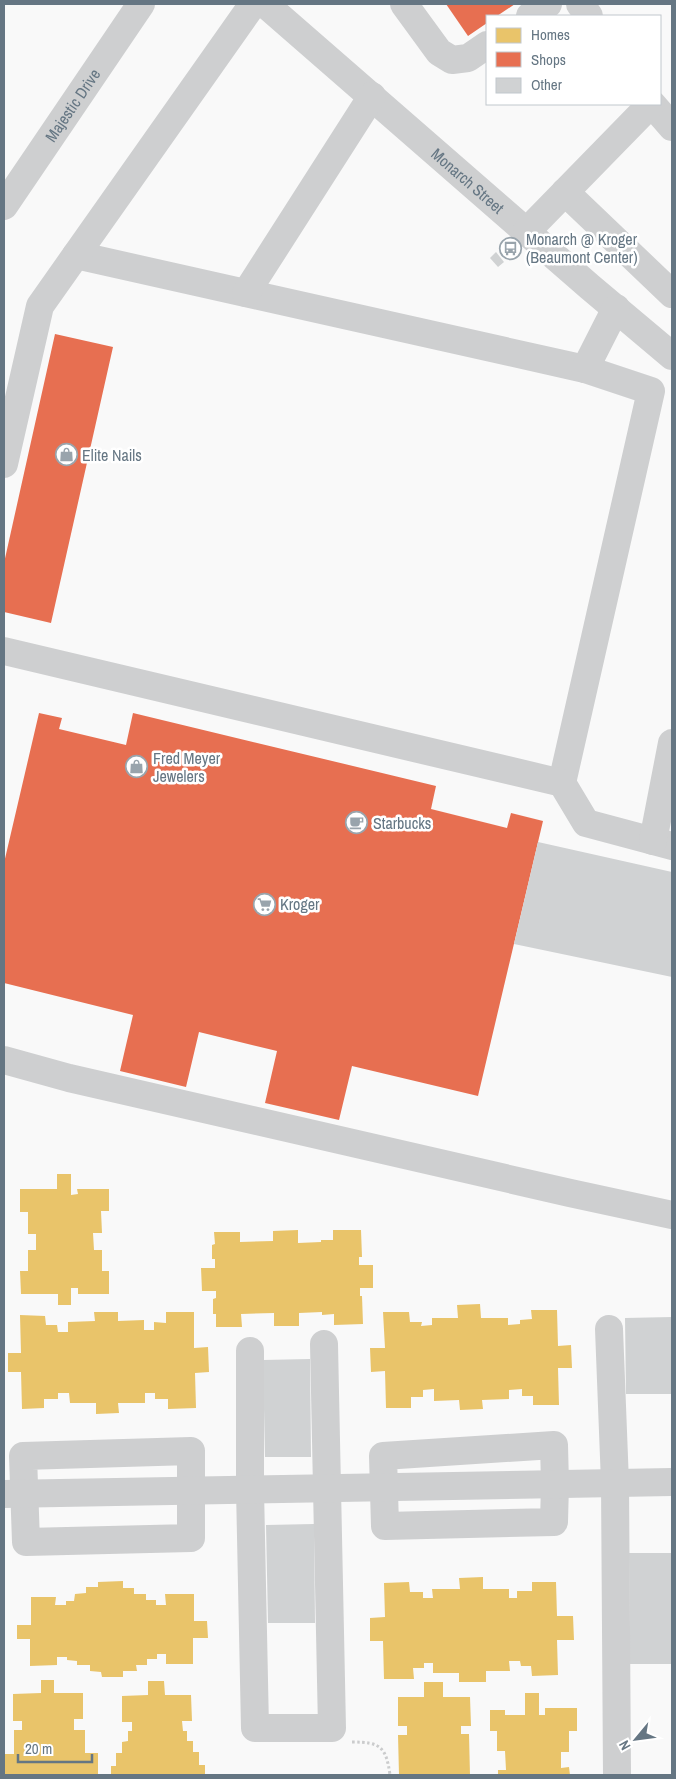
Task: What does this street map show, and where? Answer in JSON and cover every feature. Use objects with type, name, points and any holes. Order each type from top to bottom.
[{"type":"street","name":"Majestic Drive","points":[[4,206],[141,4]]},
{"type":"street","points":[[4,464],[40,306],[254,4]]},
{"type":"street","points":[[404,4],[438,52],[452,60],[468,58],[486,46]]},
{"type":"street","points":[[532,15],[548,4]]},
{"type":"street","points":[[580,4],[588,15]]},
{"type":"street","name":"Monarch Street","points":[[281,9],[372,96],[672,356]]},
{"type":"street","points":[[246,294],[372,96]]},
{"type":"street","points":[[527,231],[650,105]]},
{"type":"street","points":[[652,105],[672,127]]},
{"type":"street","points":[[565,192],[672,294]]},
{"type":"street","points":[[76,255],[585,369],[651,391],[562,783],[586,823],[662,844],[672,743]]},
{"type":"street","points":[[585,369],[616,308]]},
{"type":"street","points":[[4,651],[562,783]]},
{"type":"street","points":[[4,1060],[69,1078],[672,1216]]},
{"type":"street","points":[[609,1329],[615,1483],[617,1775]]},
{"type":"street","points":[[250,1351],[250,1489],[255,1728],[332,1728],[324,1344]]},
{"type":"street","points":[[554,1445],[554,1522],[385,1526],[383,1487],[383,1456],[554,1445]]},
{"type":"street","points":[[191,1451],[191,1490],[191,1538],[26,1542],[14,1494],[24,1456],[191,1451]]},
{"type":"street","points":[[14,1494],[672,1482]]},
{"type":"path","points":[[332,1728],[345,1742],[366,1742],[379,1746],[386,1754],[390,1775]]},
{"type":"building: Homes","points":[[57,1174],[71,1174],[71,1195],[78,1194],[77,1189],[109,1189],[109,1211],[101,1211],[102,1233],[93,1233],[94,1250],[102,1250],[102,1271],[109,1271],[109,1294],[78,1294],[78,1288],[71,1288],[71,1305],[58,1305],[58,1294],[21,1294],[20,1271],[28,1271],[28,1250],[36,1250],[36,1234],[28,1234],[28,1212],[20,1212],[20,1189],[57,1189]]},
{"type":"building: Homes","points":[[298,1230],[298,1243],[333,1240],[333,1230],[361,1230],[362,1257],[359,1257],[359,1265],[373,1265],[373,1288],[360,1288],[363,1324],[334,1325],[334,1314],[322,1315],[322,1312],[299,1313],[299,1326],[274,1326],[274,1313],[241,1314],[242,1327],[216,1327],[216,1314],[213,1314],[213,1299],[216,1298],[216,1291],[202,1291],[201,1268],[215,1268],[215,1259],[212,1259],[212,1245],[215,1244],[214,1232],[240,1232],[240,1242],[273,1241],[273,1231]]},
{"type":"building: Homes","points":[[480,1304],[481,1318],[508,1318],[508,1325],[520,1324],[520,1320],[532,1319],[531,1310],[557,1310],[558,1346],[571,1345],[572,1368],[558,1368],[559,1405],[533,1405],[533,1396],[522,1396],[522,1389],[509,1390],[509,1399],[482,1400],[483,1409],[460,1410],[459,1400],[434,1401],[434,1389],[423,1390],[423,1397],[411,1397],[411,1408],[386,1408],[385,1371],[371,1372],[370,1348],[385,1348],[383,1312],[409,1312],[410,1322],[422,1322],[421,1326],[432,1325],[432,1318],[458,1318],[457,1305]]},
{"type":"building: Homes","points":[[94,1312],[118,1312],[118,1321],[144,1320],[144,1330],[154,1330],[154,1322],[166,1323],[166,1312],[194,1312],[194,1348],[208,1347],[209,1372],[195,1373],[196,1408],[168,1409],[168,1399],[155,1399],[155,1393],[145,1393],[145,1403],[118,1403],[119,1413],[96,1414],[96,1403],[70,1403],[69,1393],[58,1393],[58,1399],[44,1399],[44,1408],[22,1409],[21,1372],[8,1372],[8,1353],[21,1353],[20,1315],[45,1316],[46,1325],[57,1325],[58,1332],[68,1332],[68,1322],[95,1321]]},
{"type":"building: Homes","points":[[483,1577],[483,1589],[509,1589],[509,1598],[517,1598],[517,1591],[532,1591],[532,1582],[556,1582],[557,1616],[573,1616],[574,1640],[557,1640],[558,1675],[532,1676],[531,1666],[521,1666],[520,1661],[509,1661],[510,1671],[486,1671],[486,1682],[459,1682],[459,1673],[433,1673],[433,1663],[424,1663],[424,1668],[413,1668],[414,1679],[384,1679],[383,1641],[370,1641],[370,1618],[385,1617],[384,1583],[409,1582],[410,1592],[423,1592],[423,1598],[433,1598],[432,1589],[460,1589],[459,1578]]},
{"type":"building: Homes","points":[[123,1581],[123,1588],[134,1588],[134,1594],[146,1594],[146,1600],[156,1600],[156,1605],[166,1605],[165,1594],[194,1594],[194,1621],[207,1621],[208,1638],[193,1638],[193,1664],[166,1664],[166,1654],[157,1654],[157,1659],[147,1659],[147,1665],[136,1665],[137,1671],[123,1671],[123,1677],[102,1677],[101,1672],[90,1671],[90,1665],[77,1665],[77,1661],[67,1660],[67,1657],[57,1657],[57,1665],[30,1666],[30,1639],[17,1639],[17,1625],[31,1625],[31,1597],[56,1597],[55,1605],[66,1605],[66,1601],[74,1601],[75,1594],[86,1593],[86,1587],[98,1587],[98,1582]]},
{"type":"building: Homes","points":[[41,1680],[54,1680],[54,1693],[83,1693],[83,1719],[74,1719],[74,1730],[85,1730],[85,1753],[98,1753],[98,1775],[4,1775],[4,1754],[14,1754],[14,1730],[22,1730],[22,1721],[13,1721],[13,1694],[41,1693]]},
{"type":"building: Homes","points":[[148,1681],[164,1681],[165,1695],[191,1695],[192,1721],[182,1721],[183,1731],[187,1731],[187,1741],[193,1741],[193,1752],[199,1752],[199,1765],[205,1765],[205,1775],[111,1775],[111,1766],[116,1766],[116,1753],[122,1753],[122,1742],[128,1741],[128,1731],[132,1731],[132,1722],[122,1722],[122,1696],[148,1695]]},
{"type":"building: Homes","points":[[424,1682],[443,1682],[443,1697],[470,1697],[471,1726],[461,1726],[461,1734],[469,1734],[470,1775],[399,1775],[398,1735],[407,1735],[407,1726],[398,1726],[398,1697],[424,1697]]},
{"type":"building: Homes","points":[[525,1693],[539,1693],[539,1715],[545,1715],[545,1708],[577,1708],[577,1731],[569,1731],[569,1752],[561,1752],[561,1768],[569,1767],[570,1775],[498,1775],[498,1770],[506,1770],[505,1751],[497,1751],[497,1731],[490,1731],[490,1710],[505,1710],[505,1715],[525,1715]]},
{"type":"building: Shops","points":[[446,4],[515,4],[498,15],[486,15],[486,24],[468,36]]},
{"type":"building: Shops","points":[[55,334],[113,347],[51,623],[4,612],[4,563]]},
{"type":"building: Shops","name":"Kroger","points":[[39,713],[62,718],[59,729],[126,745],[133,713],[436,786],[431,809],[507,828],[511,813],[543,821],[478,1096],[352,1066],[339,1120],[265,1103],[277,1051],[199,1032],[186,1087],[120,1071],[133,1015],[4,983],[4,863]]},
{"type":"building: Other","points":[[496,252],[504,262],[498,267],[490,258]]},
{"type":"building: Other","points":[[538,842],[672,872],[672,977],[514,944]]},
{"type":"building: Other","points":[[672,1317],[672,1394],[626,1394],[625,1318]]},
{"type":"building: Other","points":[[310,1359],[311,1457],[265,1457],[263,1360]]},
{"type":"building: Other","points":[[314,1524],[315,1623],[268,1623],[266,1525]]},
{"type":"building: Other","points":[[629,1553],[672,1553],[672,1664],[630,1664]]},
{"type":"place","name":"Monarch @ Kroger (Beaumont Center)","points":[[510,248]]},
{"type":"place","name":"Elite Nails","points":[[66,455]]},
{"type":"place","name":"Fred Meyer Jewelers","points":[[137,767]]},
{"type":"place","name":"Starbucks","points":[[357,823]]},
{"type":"place","name":"Kroger","points":[[264,904]]}]
